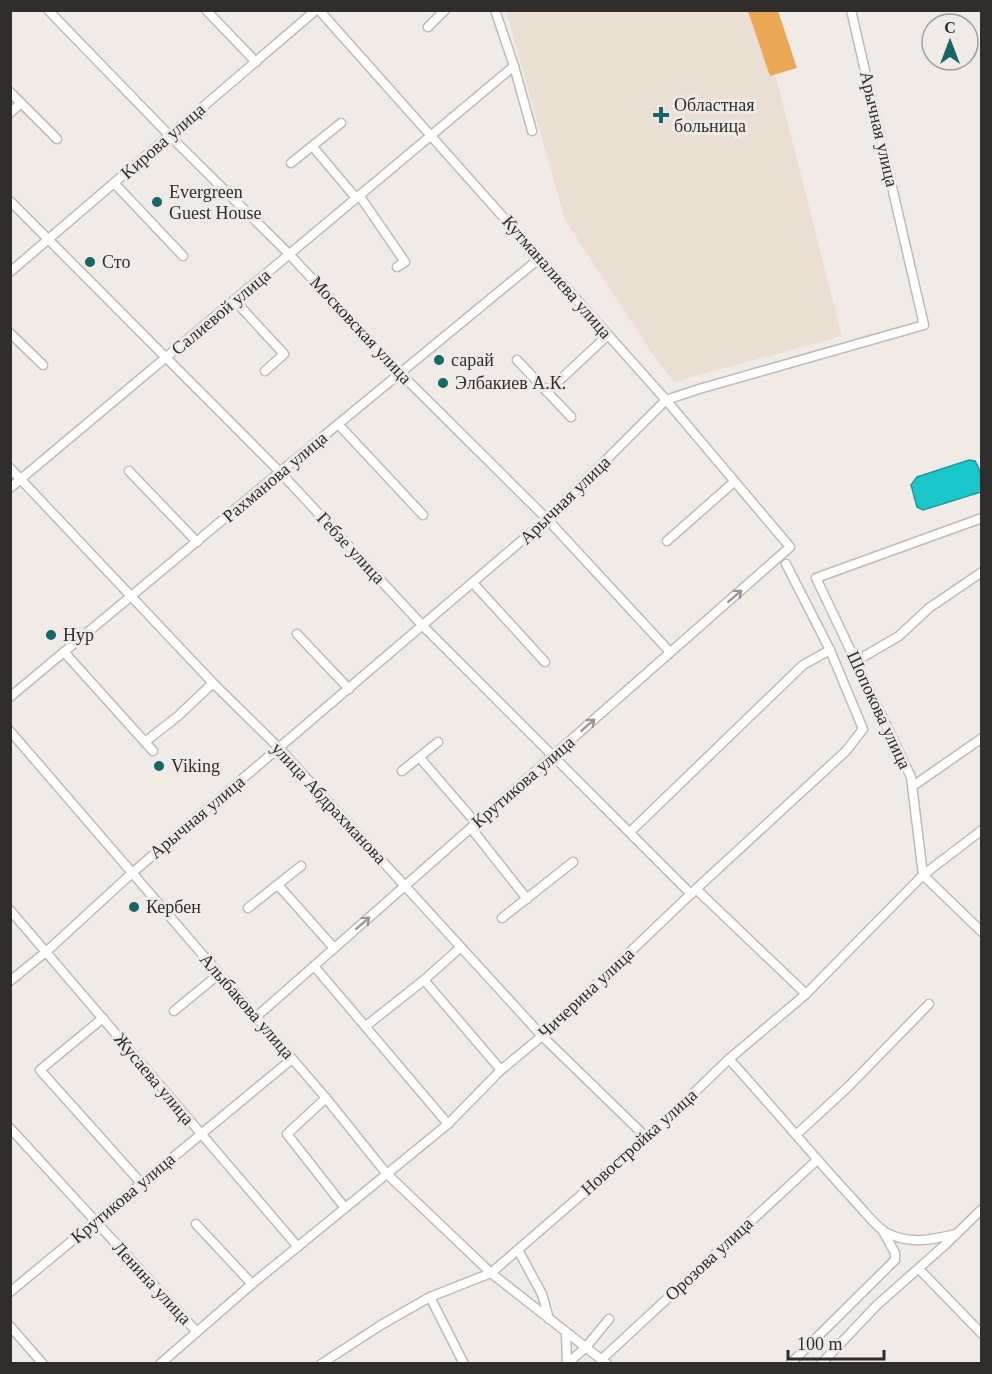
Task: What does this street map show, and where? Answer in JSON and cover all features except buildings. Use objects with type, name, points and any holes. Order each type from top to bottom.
[{"type":"street","name":"Московская улица","points":[[48,10],[289,254],[400,373],[547,519],[670,652]]},
{"type":"street","points":[[206,10],[256,62]]},
{"type":"street","name":"Кирова улица","points":[[10,272],[317,10]]},
{"type":"street","name":"Кутманалиева улица","points":[[317,10],[431,134],[666,400],[790,547]]},
{"type":"street","points":[[428,27],[445,10]]},
{"type":"street","points":[[495,10],[532,131]]},
{"type":"street","name":"Арычная улица","points":[[10,981],[47,951],[132,873],[547,519],[666,400],[924,325],[851,10]]},
{"type":"street","name":"Салиевой улица","points":[[10,488],[514,66]]},
{"type":"street","points":[[10,92],[57,139]]},
{"type":"street","points":[[10,113],[21,103]]},
{"type":"street","points":[[291,163],[341,123]]},
{"type":"street","points":[[313,147],[357,197],[405,262],[397,267]]},
{"type":"street","points":[[114,183],[183,256]]},
{"type":"street","name":"Гебзе улица","points":[[10,201],[280,472],[423,626],[552,756],[694,892],[806,993]]},
{"type":"street","name":"Рахманова улица","points":[[10,697],[540,258]]},
{"type":"street","points":[[234,301],[284,354],[266,371]]},
{"type":"street","points":[[10,333],[43,365]]},
{"type":"street","points":[[547,392],[608,335]]},
{"type":"street","points":[[518,360],[571,417]]},
{"type":"street","points":[[338,424],[423,515]]},
{"type":"street","name":"улица Абдрахманова","points":[[10,468],[213,683],[279,748],[542,1036],[647,1138]]},
{"type":"street","points":[[129,471],[197,542]]},
{"type":"street","points":[[667,541],[734,482]]},
{"type":"street","name":"Шопокова улица","points":[[923,875],[911,777],[816,578],[981,518]]},
{"type":"street","name":"Крутикова улица","points":[[256,1017],[790,547]]},
{"type":"street","name":"Чичерина улица","points":[[160,1364],[252,1284],[448,1124],[501,1070],[542,1036],[846,751],[863,729],[830,650],[786,564]]},
{"type":"street","points":[[856,660],[899,636],[929,608],[981,572]]},
{"type":"street","points":[[473,584],[545,662]]},
{"type":"street","points":[[297,634],[349,689]]},
{"type":"street","points":[[630,832],[803,665],[830,650]]},
{"type":"street","points":[[64,652],[153,751]]},
{"type":"street","points":[[145,742],[178,716],[213,683]]},
{"type":"street","name":"Алыбакова улица","points":[[10,731],[326,1098],[386,1173],[491,1273],[604,1361]]},
{"type":"street","points":[[913,786],[981,738]]},
{"type":"street","points":[[402,771],[438,742]]},
{"type":"street","points":[[420,758],[528,899]]},
{"type":"street","name":"Новостройка улица","points":[[321,1364],[381,1325],[430,1297],[491,1273],[647,1138],[729,1059],[806,993],[923,875],[981,830]]},
{"type":"street","points":[[502,918],[573,862]]},
{"type":"street","points":[[249,908],[301,866]]},
{"type":"street","points":[[923,875],[981,932]]},
{"type":"street","points":[[278,885],[334,948]]},
{"type":"street","name":"Жусаева улица","points":[[10,910],[298,1247]]},
{"type":"street","points":[[366,1026],[461,947]]},
{"type":"street","points":[[314,966],[448,1124]]},
{"type":"street","points":[[174,1011],[219,974]]},
{"type":"street","points":[[424,980],[501,1070]]},
{"type":"street","points":[[797,1134],[848,1087],[929,1004]]},
{"type":"street","points":[[104,1018],[40,1070],[142,1184]]},
{"type":"street","name":"Крутикова улица","points":[[10,1292],[292,1059]]},
{"type":"street","points":[[729,1059],[797,1134],[817,1160],[883,1231],[895,1253],[895,1260],[790,1364]]},
{"type":"street","points":[[326,1098],[286,1134],[345,1208]]},
{"type":"street","name":"Ленина улица","points":[[10,1128],[197,1332]]},
{"type":"street","name":"Орозова улица","points":[[604,1361],[817,1160]]},
{"type":"street","points":[[821,1364],[877,1305],[919,1269],[981,1209]]},
{"type":"street","points":[[196,1224],[252,1284]]},
{"type":"street","points":[[883,1231],[907,1240],[921,1241],[956,1234]]},
{"type":"street","points":[[518,1250],[542,1294],[549,1319]]},
{"type":"street","points":[[919,1269],[981,1334]]},
{"type":"street","points":[[430,1297],[464,1364]]},
{"type":"street","points":[[567,1364],[586,1347],[609,1319]]},
{"type":"street","points":[[10,1326],[43,1364]]},
{"type":"street","points":[[566,1332],[567,1364]]},
{"type":"shaded area","name":"Областная больница","points":[[506,11],[759,11],[842,336],[674,382],[652,353],[565,220]]},
{"type":"shaded area","points":[[748,11],[778,11],[797,68],[770,76]]},
{"type":"water","points":[[969,460],[975,461],[979,468],[981,492],[923,510],[917,507],[911,485],[917,477]]},
{"type":"place","name":"Областная больница","points":[[661,115]]},
{"type":"place","name":"Evergreen Guest House","points":[[157,202]]},
{"type":"place","name":"Сто","points":[[90,262]]},
{"type":"place","name":"сарай","points":[[439,360]]},
{"type":"place","name":"Элбакиев А.К.","points":[[443,383]]},
{"type":"place","name":"Нур","points":[[51,635]]},
{"type":"place","name":"Viking","points":[[159,766]]},
{"type":"place","name":"Кербен","points":[[134,907]]}]
